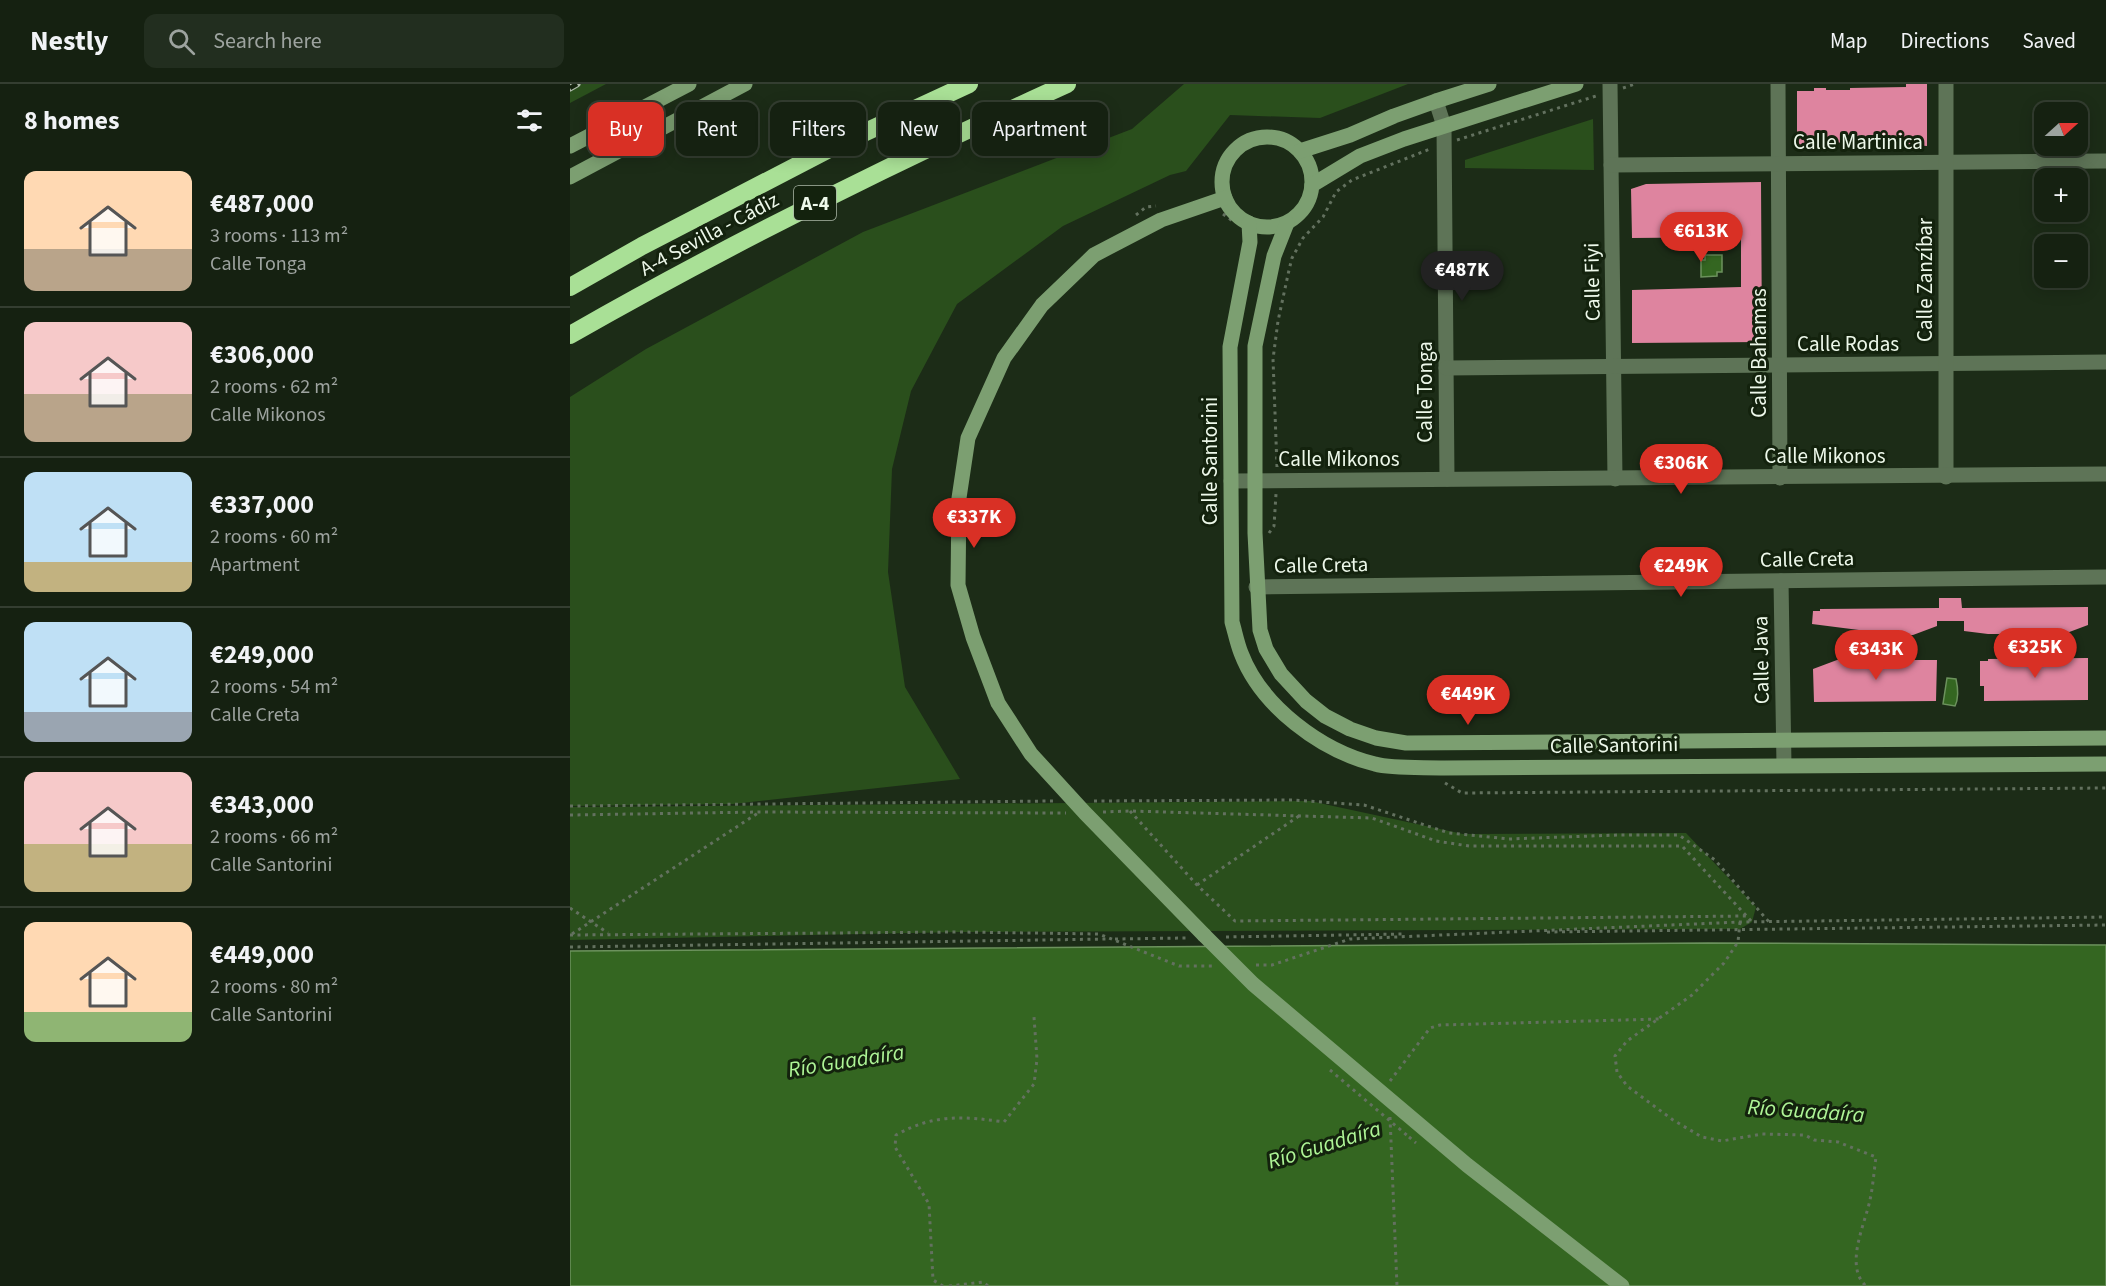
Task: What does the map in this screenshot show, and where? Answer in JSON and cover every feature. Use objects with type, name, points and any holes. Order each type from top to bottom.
[{"type":"highway","name":"A-4 Sevilla - Cádiz","points":[[570,287],[642,246],[831,148],[969,84]]},
{"type":"highway","name":"A-4 Sevilla - Cádiz","points":[[570,335],[775,223],[935,144],[1067,84]]},
{"type":"street","points":[[570,146],[689,84]]},
{"type":"street","points":[[570,177],[745,84]]},
{"type":"street","points":[[1300,151],[1489,84]]},
{"type":"street","points":[[1312,185],[1360,156],[1444,126],[1576,84]]},
{"type":"street","name":"Calle Fiyi","points":[[1610,84],[1615,479]]},
{"type":"street","name":"Calle Bahamas","points":[[1778,84],[1780,478]]},
{"type":"street","name":"Calle Zanzíbar","points":[[1946,84],[1946,477]]},
{"type":"street","name":"Calle Tonga","points":[[1436,101],[1444,126],[1447,479]]},
{"type":"street","points":[[1222,205],[1224,168],[1231,154],[1243,143],[1257,138],[1273,137],[1288,142],[1300,151],[1309,164],[1312,185],[1307,204],[1287,223],[1274,227],[1244,224],[1233,212],[1222,205],[1161,220],[1094,255],[1042,305],[1005,358],[968,438],[959,498],[957,585],[973,637],[998,703],[1031,754],[1205,937],[1253,984],[1423,1127],[1622,1286]]},
{"type":"street","name":"Calle Martinica","points":[[1611,165],[2106,161]]},
{"type":"street","name":"Calle Santorini","points":[[1287,223],[1274,256],[1256,346],[1255,533],[1260,630],[1266,650],[1281,674],[1306,701],[1325,716],[1350,729],[1376,738],[1406,743],[2106,738]]},
{"type":"street","name":"Calle Santorini","points":[[1244,224],[1250,242],[1230,347],[1232,622],[1241,654],[1252,674],[1284,715],[1325,745],[1376,765],[1444,768],[2106,764]]},
{"type":"street","name":"Calle Rodas","points":[[1446,368],[2106,362]]},
{"type":"street","name":"Calle Mikonos","points":[[1231,481],[2106,474]]},
{"type":"street","name":"Calle Creta","points":[[1257,587],[2106,577]]},
{"type":"street","name":"Calle Java","points":[[1781,581],[1784,765]]},
{"type":"path","points":[[1128,221],[1146,207],[1155,205],[1161,220]]},
{"type":"path","points":[[1222,205],[1244,224]]},
{"type":"path","points":[[1255,533],[1270,533],[1274,526],[1277,480],[1273,359],[1278,321],[1287,285],[1269,280]]},
{"type":"path","points":[[1442,781],[1462,793],[2106,788]]},
{"type":"path","points":[[570,815],[1080,807],[1292,800],[1364,805],[1449,832],[1509,839],[1678,835],[1715,860],[1770,922]]},
{"type":"path","points":[[570,806],[1080,807],[1130,811],[1372,818],[1436,841],[1469,846],[1682,846],[1752,922]]},
{"type":"path","points":[[1130,811],[1197,885],[1235,921],[1747,916]]},
{"type":"path","points":[[571,935],[759,812]]},
{"type":"path","points":[[1197,885],[1300,815]]},
{"type":"path","points":[[570,908],[610,934]]},
{"type":"path","points":[[1249,965],[1272,964],[1350,939],[1740,921],[2106,917]]},
{"type":"path","points":[[1740,921],[1738,942],[1724,963],[1692,995],[1627,1041],[1615,1056],[1617,1072],[1627,1086],[1673,1120],[1702,1137],[1722,1141],[1762,1134],[1805,1135],[1814,1140],[1838,1142],[1876,1157],[1870,1200],[1858,1241],[1857,1267],[1861,1281],[1866,1286]]},
{"type":"path","points":[[570,946],[2106,926]]},
{"type":"path","points":[[571,935],[960,932],[1098,934],[1179,966],[1214,966]]},
{"type":"path","points":[[943,1286],[933,1280],[929,1204],[895,1147],[896,1135],[915,1124],[940,1118],[974,1118],[1004,1122],[1034,1084],[1037,1059],[1034,1017]]},
{"type":"path","points":[[1388,1088],[1392,1077],[1430,1028],[1440,1025],[1660,1019]]},
{"type":"path","points":[[1389,1113],[1397,1286]]},
{"type":"path","points":[[949,1286],[983,1282],[988,1286]]},
{"type":"shaded area","points":[[570,84],[606,84],[570,103]]},
{"type":"shaded area","points":[[1184,84],[1408,84],[1320,118],[1230,115],[1186,171],[1170,175],[1063,226],[957,304],[911,391],[892,469],[888,572],[905,687],[960,779],[733,804],[570,806],[570,397],[646,349],[863,232],[1061,156],[1108,156],[1108,138],[1132,129]]},
{"type":"shaded area","points":[[1593,119],[1594,170],[1465,168],[1465,160]]},
{"type":"shaded area","points":[[1310,801],[1463,834],[1686,833],[1756,907],[1752,922],[1740,929],[960,932],[570,940],[570,807]]},
{"type":"water","points":[[1705,255],[1722,255],[1722,272],[1717,272],[1717,276],[1701,277],[1701,260],[1705,260]]},
{"type":"water","points":[[1947,678],[1956,679],[1958,693],[1955,706],[1943,704]]},
{"type":"water","name":"Río Guadaíra","points":[[1708,943],[2106,945],[2106,1286],[570,1286],[570,951]]},
{"type":"building","points":[[1906,84],[1927,84],[1927,146],[1899,144],[1899,141],[1874,142],[1874,144],[1826,142],[1826,144],[1797,147],[1797,91],[1814,91],[1814,88],[1850,90],[1850,88],[1906,87]]},
{"type":"building","points":[[1761,182],[1762,342],[1632,343],[1632,290],[1741,287],[1741,237],[1632,238],[1631,189],[1646,184]]},
{"type":"building","points":[[1939,598],[1961,598],[1962,608],[2088,607],[2088,625],[2064,634],[2049,634],[2034,629],[2034,634],[2018,634],[2018,628],[2003,634],[1988,634],[1964,631],[1964,621],[1937,621],[1937,626],[1913,635],[1898,635],[1812,624],[1813,611],[1820,611],[1820,609],[1939,608]]},
{"type":"building","points":[[1856,658],[1882,660],[1897,665],[1898,660],[1937,660],[1936,701],[1814,702],[1813,669],[1837,660]]},
{"type":"building","points":[[2088,658],[2088,700],[1984,701],[1984,686],[1980,686],[1980,661]]},
{"type":"railway","points":[[570,88],[577,84]]}]
